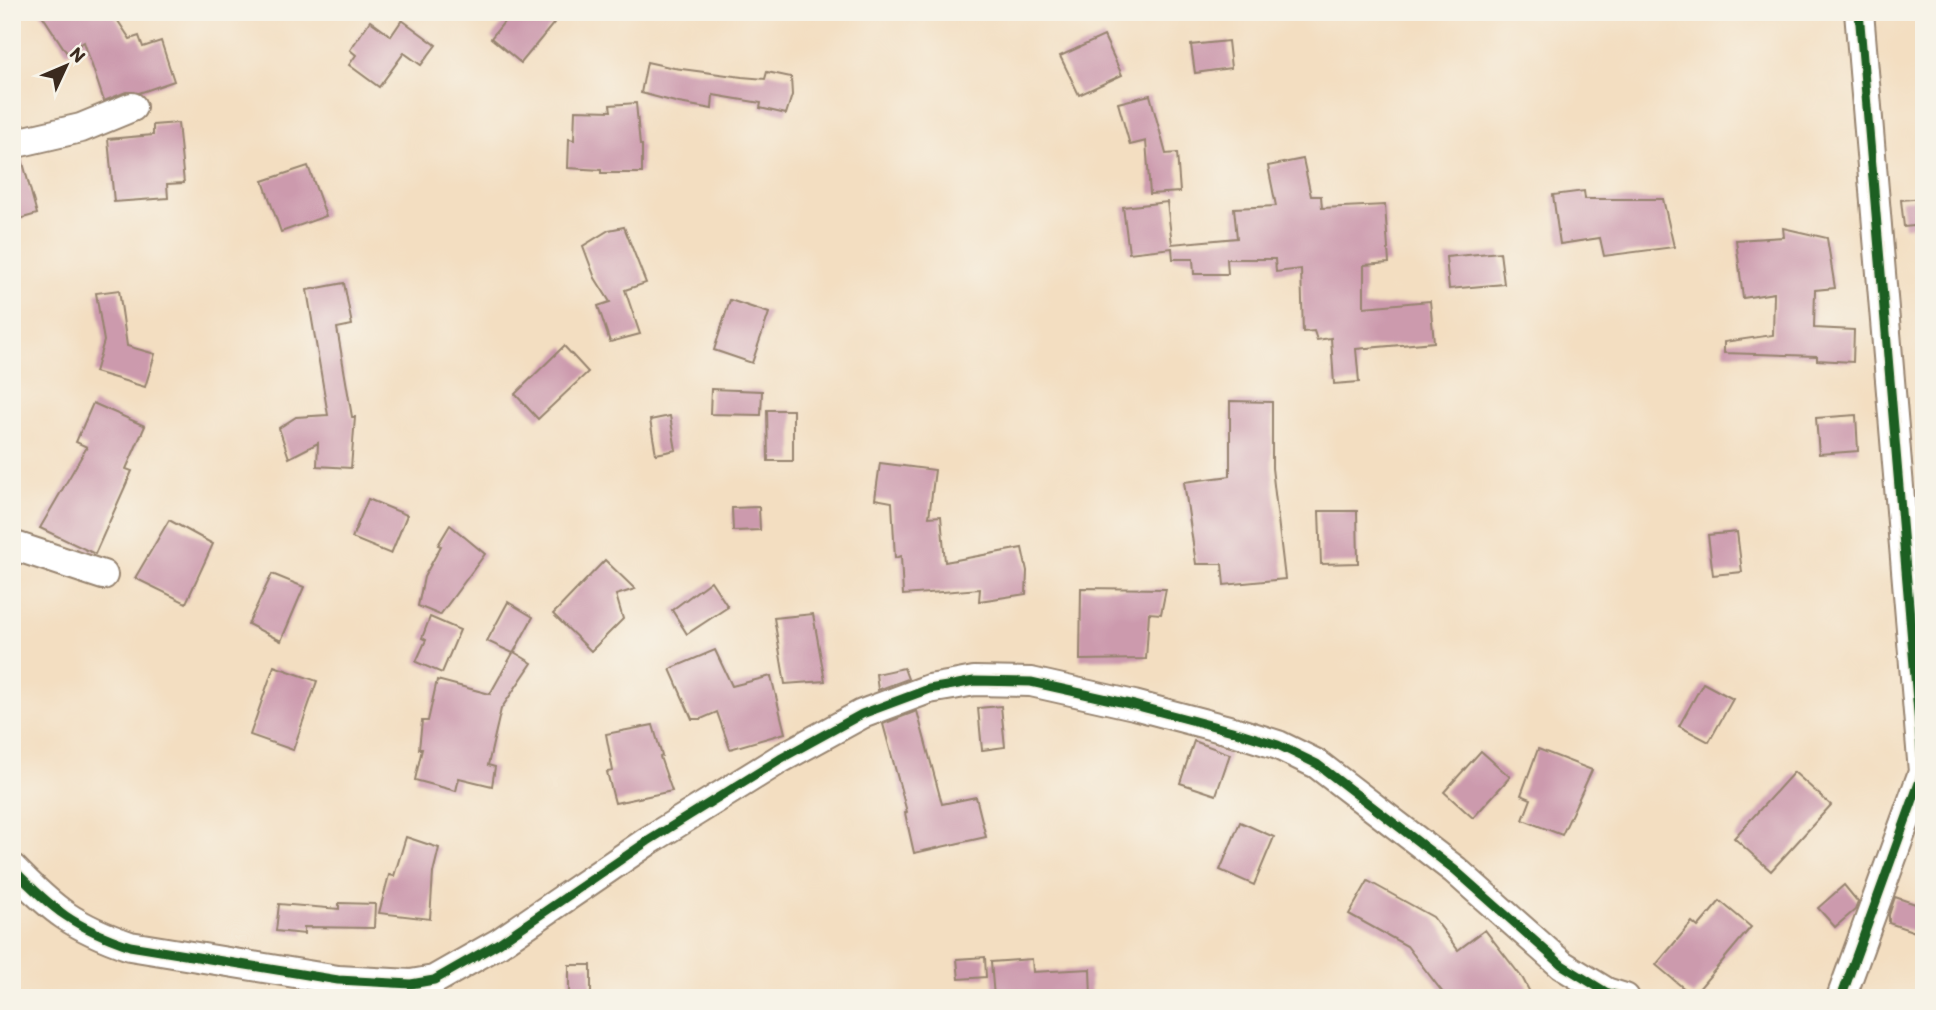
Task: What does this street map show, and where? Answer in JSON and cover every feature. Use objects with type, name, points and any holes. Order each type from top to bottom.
[{"type":"street","points":[[1842,998],[1923,772],[1859,12]]},
{"type":"street","points":[[12,144],[81,128],[132,107]]},
{"type":"street","points":[[12,545],[103,575]]},
{"type":"street","points":[[12,868],[46,902],[70,920],[130,946],[338,981],[411,984],[434,980],[499,943],[648,841],[758,773],[862,714],[929,689],[974,681],[1031,682],[1240,733],[1278,745],[1317,764],[1455,870],[1562,965],[1606,992],[1625,998]]},
{"type":"building","points":[[40,12],[112,12],[130,39],[139,36],[143,47],[161,41],[174,81],[139,93],[126,92],[104,101],[84,42],[67,53]]},
{"type":"building","points":[[512,12],[563,12],[521,63],[491,38]]},
{"type":"building","points":[[402,20],[436,45],[421,65],[404,53],[379,87],[349,65],[356,55],[350,50],[370,21],[391,36]]},
{"type":"building","points":[[1104,36],[1122,75],[1079,95],[1060,56]]},
{"type":"building","points":[[1228,41],[1231,68],[1195,73],[1191,45]]},
{"type":"building","points":[[647,62],[742,77],[765,79],[767,72],[791,77],[792,95],[786,114],[760,108],[761,103],[713,95],[712,109],[679,103],[641,93]]},
{"type":"building","points":[[1150,95],[1166,154],[1177,153],[1180,192],[1150,194],[1146,141],[1130,145],[1118,103]]},
{"type":"building","points":[[636,103],[642,145],[642,173],[601,173],[601,170],[568,168],[569,139],[574,140],[575,110],[611,111],[610,105]]},
{"type":"building","points":[[178,123],[184,183],[167,184],[168,198],[114,202],[108,139],[153,135],[153,125]]},
{"type":"building","points":[[22,159],[37,214],[12,221],[12,160]]},
{"type":"building","points":[[1303,159],[1311,196],[1321,196],[1322,208],[1385,205],[1389,263],[1364,265],[1364,307],[1430,301],[1434,342],[1356,349],[1359,382],[1334,384],[1331,338],[1317,340],[1314,331],[1303,332],[1301,269],[1276,272],[1275,259],[1227,259],[1228,274],[1194,274],[1193,259],[1173,259],[1172,248],[1129,253],[1123,207],[1167,202],[1172,244],[1237,238],[1234,208],[1276,206],[1268,166]]},
{"type":"building","points":[[308,166],[326,216],[281,232],[263,181]]},
{"type":"building","points":[[1584,191],[1585,199],[1663,199],[1674,247],[1604,256],[1600,238],[1560,244],[1553,195]]},
{"type":"building","points":[[1924,198],[1924,225],[1904,227],[1901,200]]},
{"type":"building","points":[[624,227],[646,283],[625,290],[640,334],[610,342],[598,306],[610,302],[595,278],[583,246],[609,230]]},
{"type":"building","points":[[1783,228],[1827,238],[1835,288],[1815,290],[1814,328],[1854,330],[1853,362],[1817,360],[1817,356],[1724,353],[1724,342],[1773,335],[1774,293],[1743,298],[1736,240],[1784,237]]},
{"type":"building","points":[[1500,252],[1504,284],[1449,289],[1446,257]]},
{"type":"building","points":[[344,283],[352,325],[337,328],[352,417],[355,417],[351,468],[317,466],[318,443],[289,458],[279,428],[296,417],[328,415],[307,290]]},
{"type":"building","points":[[119,290],[127,346],[155,354],[145,387],[95,372],[104,341],[96,293]]},
{"type":"building","points":[[730,300],[769,313],[752,363],[714,350]]},
{"type":"building","points":[[564,346],[588,372],[538,419],[515,394]]},
{"type":"building","points":[[711,389],[762,391],[761,415],[710,414]]},
{"type":"building","points":[[1230,401],[1272,402],[1272,468],[1285,579],[1224,585],[1222,564],[1196,564],[1184,482],[1230,476]]},
{"type":"building","points":[[93,403],[145,426],[126,469],[132,471],[95,554],[40,528],[87,447],[76,442]]},
{"type":"building","points":[[767,410],[793,410],[793,461],[768,461]]},
{"type":"building","points":[[1856,415],[1858,451],[1819,454],[1816,418]]},
{"type":"building","points":[[670,416],[676,450],[656,454],[650,420]]},
{"type":"building","points":[[880,463],[935,470],[929,517],[941,516],[945,562],[1022,548],[1027,571],[1026,594],[979,601],[980,589],[903,595],[901,556],[895,558],[892,502],[875,499]]},
{"type":"building","points":[[368,499],[407,515],[391,554],[352,538]]},
{"type":"building","points":[[759,507],[760,530],[733,531],[732,508]]},
{"type":"building","points":[[1319,511],[1357,511],[1358,563],[1321,564]]},
{"type":"building","points":[[169,520],[213,544],[186,603],[135,578]]},
{"type":"building","points":[[450,525],[485,554],[440,615],[418,606],[424,577]]},
{"type":"building","points":[[1737,532],[1742,572],[1713,575],[1708,535]]},
{"type":"building","points":[[605,560],[635,589],[616,595],[623,619],[591,651],[553,614]]},
{"type":"building","points":[[272,574],[304,587],[281,641],[248,624]]},
{"type":"building","points":[[711,581],[728,607],[687,634],[672,610]]},
{"type":"building","points":[[1081,588],[1166,589],[1161,614],[1149,613],[1146,659],[1080,660]]},
{"type":"building","points":[[508,602],[533,617],[514,652],[532,663],[501,709],[488,765],[495,767],[492,786],[459,778],[456,791],[415,780],[422,749],[419,749],[422,721],[428,721],[437,680],[490,694],[513,653],[487,641]]},
{"type":"building","points":[[813,614],[825,681],[785,684],[774,618]]},
{"type":"building","points":[[430,617],[460,630],[442,673],[416,662],[426,640],[422,638]]},
{"type":"building","points":[[715,650],[732,686],[771,676],[785,733],[730,749],[717,712],[701,719],[692,719],[670,669]]},
{"type":"building","points":[[274,666],[317,681],[293,750],[250,735]]},
{"type":"building","points":[[904,668],[908,679],[878,690],[876,674]]},
{"type":"building","points":[[1703,683],[1733,699],[1709,742],[1679,726]]},
{"type":"building","points":[[1001,706],[1005,747],[982,750],[978,708]]},
{"type":"building","points":[[917,711],[942,804],[976,797],[986,837],[914,853],[905,813],[907,812],[883,724]]},
{"type":"building","points":[[653,725],[662,756],[660,757],[672,791],[615,803],[607,772],[613,771],[606,734]]},
{"type":"building","points":[[1194,741],[1230,754],[1216,795],[1180,783]]},
{"type":"building","points":[[1538,749],[1592,770],[1562,835],[1523,820],[1531,799],[1521,795]]},
{"type":"building","points":[[1481,751],[1510,777],[1473,818],[1444,792]]},
{"type":"building","points":[[1794,772],[1831,805],[1771,871],[1734,838]]},
{"type":"building","points":[[1240,822],[1274,837],[1254,885],[1220,870]]},
{"type":"building","points":[[406,837],[439,848],[433,873],[430,919],[379,913],[389,875],[394,876]]},
{"type":"building","points":[[1368,881],[1433,917],[1458,950],[1485,930],[1523,979],[1533,998],[1447,998],[1407,946],[1349,914]]},
{"type":"building","points":[[1844,885],[1858,902],[1855,910],[1835,927],[1818,908]]},
{"type":"building","points":[[1895,897],[1924,907],[1924,935],[1889,923]]},
{"type":"building","points":[[1720,901],[1751,927],[1693,996],[1656,965],[1692,922],[1698,927]]},
{"type":"building","points":[[339,903],[375,904],[374,928],[304,927],[304,934],[276,931],[279,904],[339,909]]},
{"type":"building","points":[[985,957],[986,977],[959,979],[957,959]]},
{"type":"building","points":[[1032,959],[1033,972],[1090,969],[1091,998],[1047,998],[1046,994],[994,997],[991,962]]},
{"type":"building","points":[[569,965],[591,965],[591,994],[569,994]]},
{"type":"cycle path","points":[[1841,998],[1923,772],[1859,12]]},
{"type":"cycle path","points":[[12,868],[65,916],[94,932],[130,946],[338,980],[411,984],[434,980],[499,943],[648,841],[780,759],[862,714],[929,689],[974,681],[1031,682],[1240,733],[1278,745],[1317,764],[1455,870],[1562,965],[1606,992],[1625,998]]}]
